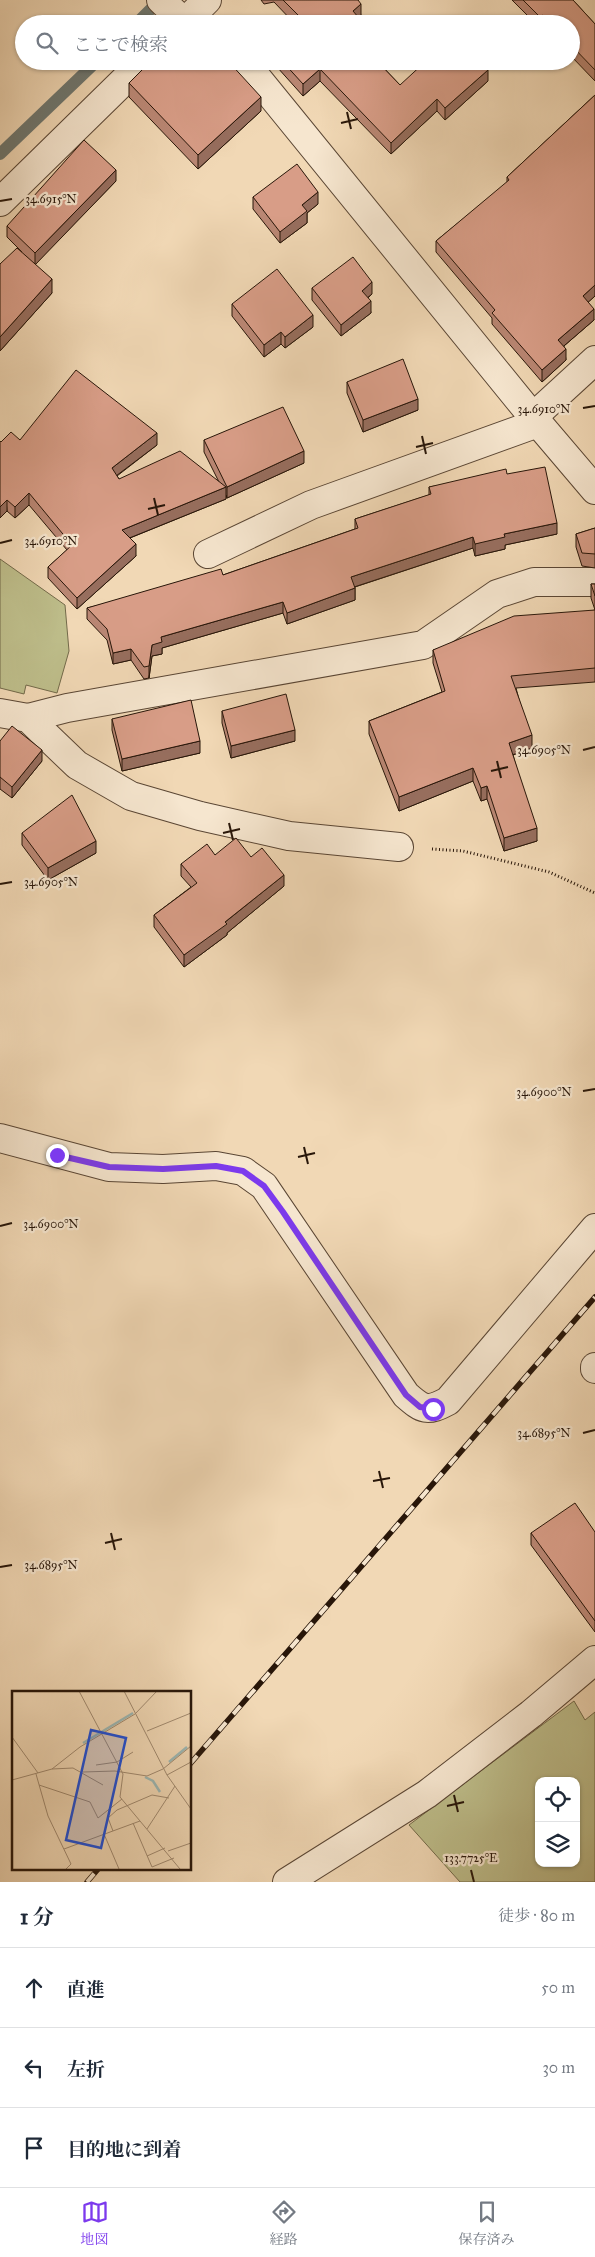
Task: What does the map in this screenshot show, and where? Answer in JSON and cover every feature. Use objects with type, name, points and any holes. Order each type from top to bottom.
[{"type":"street","points":[[179,15],[207,0]]},
{"type":"street","points":[[0,202],[135,70]]},
{"type":"street","points":[[249,70],[595,490]]},
{"type":"street","points":[[208,554],[311,505],[536,420],[595,360]]},
{"type":"street","points":[[0,713],[28,718],[67,708],[423,645],[497,594],[534,582],[595,582]]},
{"type":"street","points":[[28,718],[77,765],[131,796],[200,816],[289,836],[399,847]]},
{"type":"street","points":[[0,1138],[109,1167],[163,1169],[216,1166],[243,1171],[264,1186],[406,1395],[420,1407],[433,1409],[448,1400],[595,1228]]},
{"type":"street","points":[[286,1882],[427,1794],[530,1714],[595,1660]]},
{"type":"path","points":[[399,847],[463,851],[549,872],[595,893]]},
{"type":"green space","points":[[0,559],[65,605],[69,651],[57,693],[26,685],[24,694],[0,688]]},
{"type":"green space","points":[[574,1701],[585,1720],[595,1712],[595,1882],[460,1882],[409,1825]]},
{"type":"building","points":[[283,0],[358,0],[361,4],[353,11],[356,15],[298,15]]},
{"type":"building","points":[[523,0],[573,0],[595,24],[595,70],[580,54],[580,15],[538,15]]},
{"type":"building","points":[[142,70],[236,70],[261,97],[198,155],[129,83]]},
{"type":"building","points":[[290,70],[319,70],[303,84]]},
{"type":"building","points":[[321,70],[386,70],[400,85],[416,70],[488,70],[445,108],[437,99],[391,143]]},
{"type":"building","points":[[595,95],[595,285],[583,296],[594,309],[558,340],[566,349],[542,370],[492,313],[495,310],[436,241],[509,180],[507,177]]},
{"type":"building","points":[[84,140],[116,170],[35,253],[7,226]]},
{"type":"building","points":[[297,164],[318,192],[302,205],[307,211],[280,232],[253,197]]},
{"type":"building","points":[[17,248],[52,279],[0,337],[0,264]]},
{"type":"building","points":[[353,257],[372,282],[362,291],[371,301],[341,325],[312,288]]},
{"type":"building","points":[[277,269],[313,315],[285,337],[281,332],[264,345],[232,304]]},
{"type":"building","points":[[403,359],[418,399],[363,420],[347,382]]},
{"type":"building","points":[[76,370],[157,433],[112,468],[119,479],[180,451],[226,487],[122,530],[136,544],[77,598],[48,567],[72,545],[29,493],[15,507],[7,500],[0,507],[0,441],[11,432],[20,440]]},
{"type":"building","points":[[283,407],[304,451],[227,487],[204,440]]},
{"type":"building","points":[[545,467],[557,523],[504,534],[505,537],[475,544],[473,537],[351,577],[355,588],[287,613],[283,602],[161,637],[162,642],[152,645],[149,666],[144,667],[131,649],[113,653],[107,629],[87,608],[221,569],[223,575],[358,528],[355,519],[431,494],[429,487],[506,469],[507,474]]},
{"type":"building","points":[[595,528],[595,554],[582,553],[576,534]]},
{"type":"building","points":[[591,584],[595,584],[595,596]]},
{"type":"building","points":[[595,610],[595,668],[511,676],[532,735],[509,743],[537,828],[504,838],[487,786],[481,788],[473,768],[399,797],[369,721],[445,691],[433,650],[514,616]]},
{"type":"building","points":[[286,694],[295,730],[231,746],[222,711]]},
{"type":"building","points":[[191,700],[200,741],[122,759],[112,719]]},
{"type":"building","points":[[12,726],[42,750],[12,787],[0,777],[0,741]]},
{"type":"building","points":[[72,795],[96,841],[48,868],[22,833]]},
{"type":"building","points":[[236,838],[251,857],[262,848],[284,875],[225,922],[227,924],[184,955],[154,915],[197,883],[181,864],[207,844],[215,855]]},
{"type":"building","points":[[575,1503],[595,1532],[595,1621],[531,1533]]},
{"type":"waterway","points":[[145,15],[160,0]]},
{"type":"waterway","points":[[0,154],[88,70]]},
{"type":"railway","points":[[191,1763],[595,1297]]},
{"type":"railway","points":[[87,1882],[97,1870]]},
{"type":"route","points":[[57,1155],[109,1167],[163,1169],[216,1166],[243,1171],[264,1186],[283,1212],[406,1395],[420,1407],[433,1409]]}]
